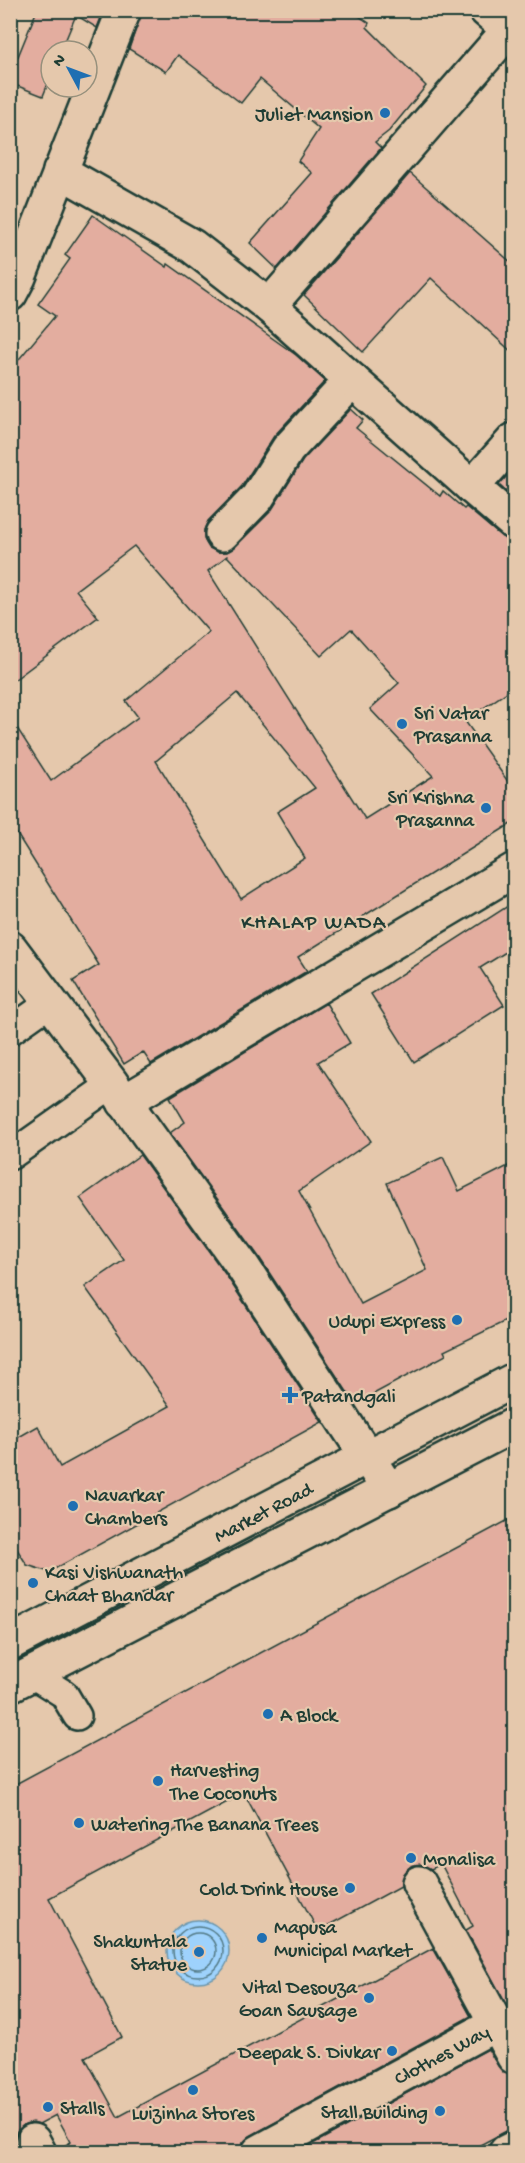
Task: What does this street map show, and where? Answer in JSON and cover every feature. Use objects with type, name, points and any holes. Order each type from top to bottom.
[{"type":"street","points":[[13,281],[124,10]]},
{"type":"street","points":[[269,306],[506,25]]},
{"type":"street","points":[[60,171],[192,246],[269,306],[514,523]]},
{"type":"street","points":[[222,534],[257,498],[288,449],[352,380]]},
{"type":"street","points":[[472,487],[514,440]]},
{"type":"street","points":[[118,1093],[514,870]]},
{"type":"street","points":[[10,948],[118,1093],[243,1268],[389,1490]]},
{"type":"street","name":"Market Road","points":[[11,1640],[514,1380]]},
{"type":"street","name":"Market Road","points":[[21,1680],[514,1425]]},
{"type":"street","points":[[11,1640],[21,1680]]},
{"type":"street","points":[[419,1883],[508,2039]]},
{"type":"street","name":"Clothes Way","points":[[259,2152],[508,2039]]},
{"type":"street","points":[[506,2152],[514,2148]]},
{"type":"lane","points":[[10,1031],[51,1002]]},
{"type":"lane","points":[[10,1155],[118,1093]]},
{"type":"lane","points":[[21,1680],[64,1694],[77,1716]]},
{"type":"water","points":[[192,1920],[204,1920],[220,1929],[227,1939],[229,1951],[227,1963],[220,1973],[204,1982],[192,1982],[181,1977],[172,1968],[167,1957],[167,1945],[172,1934],[181,1925]]},
{"type":"building","points":[[37,10],[104,10],[97,28],[76,15],[66,39],[39,39],[39,94],[10,83],[10,76]]},
{"type":"building","points":[[142,10],[350,10],[369,23],[367,27],[426,86],[389,131],[375,142],[381,148],[277,269],[250,243],[312,173],[298,161],[319,129],[260,79],[241,103],[178,55],[166,72],[129,49]]},
{"type":"building","points":[[410,173],[514,265],[514,354],[431,278],[363,352],[304,295]]},
{"type":"building","points":[[93,215],[167,267],[168,264],[296,355],[325,381],[274,436],[242,486],[208,521],[204,530],[204,539],[209,548],[218,552],[227,552],[235,547],[271,511],[303,460],[351,409],[363,420],[356,428],[440,496],[443,491],[502,537],[514,541],[514,687],[465,721],[514,790],[514,822],[298,957],[307,971],[151,1064],[143,1052],[124,1064],[73,981],[99,965],[10,823],[10,717],[51,781],[138,717],[126,701],[209,632],[134,546],[76,590],[98,617],[10,683],[10,370],[55,316],[38,304],[70,259],[65,255]],"holes":[[[227,556],[321,656],[351,629],[399,683],[370,709],[433,776],[365,819],[208,571]],[[237,693],[315,788],[277,812],[305,858],[241,899],[156,761]]]},
{"type":"building","points":[[514,468],[514,499],[499,485]]},
{"type":"building","points":[[514,902],[514,947],[480,968],[504,1005],[414,1062],[371,994]]},
{"type":"building","points":[[326,1003],[350,1043],[318,1062],[371,1141],[299,1191],[361,1304],[427,1270],[387,1183],[443,1157],[459,1191],[514,1163],[514,1317],[444,1351],[446,1355],[355,1404],[259,1257],[170,1133],[185,1122],[170,1097]]},
{"type":"building","points":[[140,1155],[228,1278],[322,1422],[49,1572],[27,1565],[10,1538],[10,1442],[38,1426],[60,1467],[170,1406],[85,1287],[124,1260],[80,1198]]},
{"type":"building","points":[[514,1517],[514,2019],[466,1930],[473,1926],[441,1864],[431,1869],[420,1864],[411,1866],[403,1874],[401,1886],[318,1931],[244,1793],[49,1898],[122,2037],[85,2057],[118,2117],[433,1948],[471,2016],[250,2136],[243,2143],[240,2152],[58,2152],[57,2150],[71,2142],[56,2115],[39,2124],[33,2122],[25,2124],[10,2139],[10,1787]]},
{"type":"building","name":"Stall Building","points":[[488,2049],[504,2073],[514,2076],[514,2127],[467,2152],[298,2152]]},
{"type":"place","name":"Juliet Mansion","points":[[385,113]]},
{"type":"place","name":"Sri Vatar Prasanna","points":[[402,724]]},
{"type":"place","name":"Sri Krishna Prasanna","points":[[486,808]]},
{"type":"place","name":"Udupi Express","points":[[457,1320]]},
{"type":"place","name":"Patandgali","points":[[290,1395]]},
{"type":"place","name":"Navarkar Chambers","points":[[73,1506]]},
{"type":"place","name":"Kasi Vishwanath Chaat Bhandar","points":[[33,1583]]},
{"type":"place","name":"A Block","points":[[268,1714]]},
{"type":"place","name":"Harvesting The Coconuts","points":[[158,1781]]},
{"type":"place","name":"Watering The Banana Trees","points":[[79,1823]]},
{"type":"place","name":"Monalisa","points":[[411,1858]]},
{"type":"place","name":"Cold Drink House","points":[[350,1888]]},
{"type":"place","name":"Mapusa Municipal Market","points":[[262,1938]]},
{"type":"place","name":"Shakuntala Statue","points":[[199,1952]]},
{"type":"place","name":"Vital Desouza Goan Sausage","points":[[369,1998]]},
{"type":"place","name":"Deepak S. Divkar","points":[[392,2051]]},
{"type":"place","name":"Luizinha Stores","points":[[193,2090]]},
{"type":"place","name":"Stalls","points":[[48,2107]]},
{"type":"place","name":"Stall Building","points":[[440,2111]]},
{"type":"district","name":"KHALAP WADA","points":[[314,921]]}]
